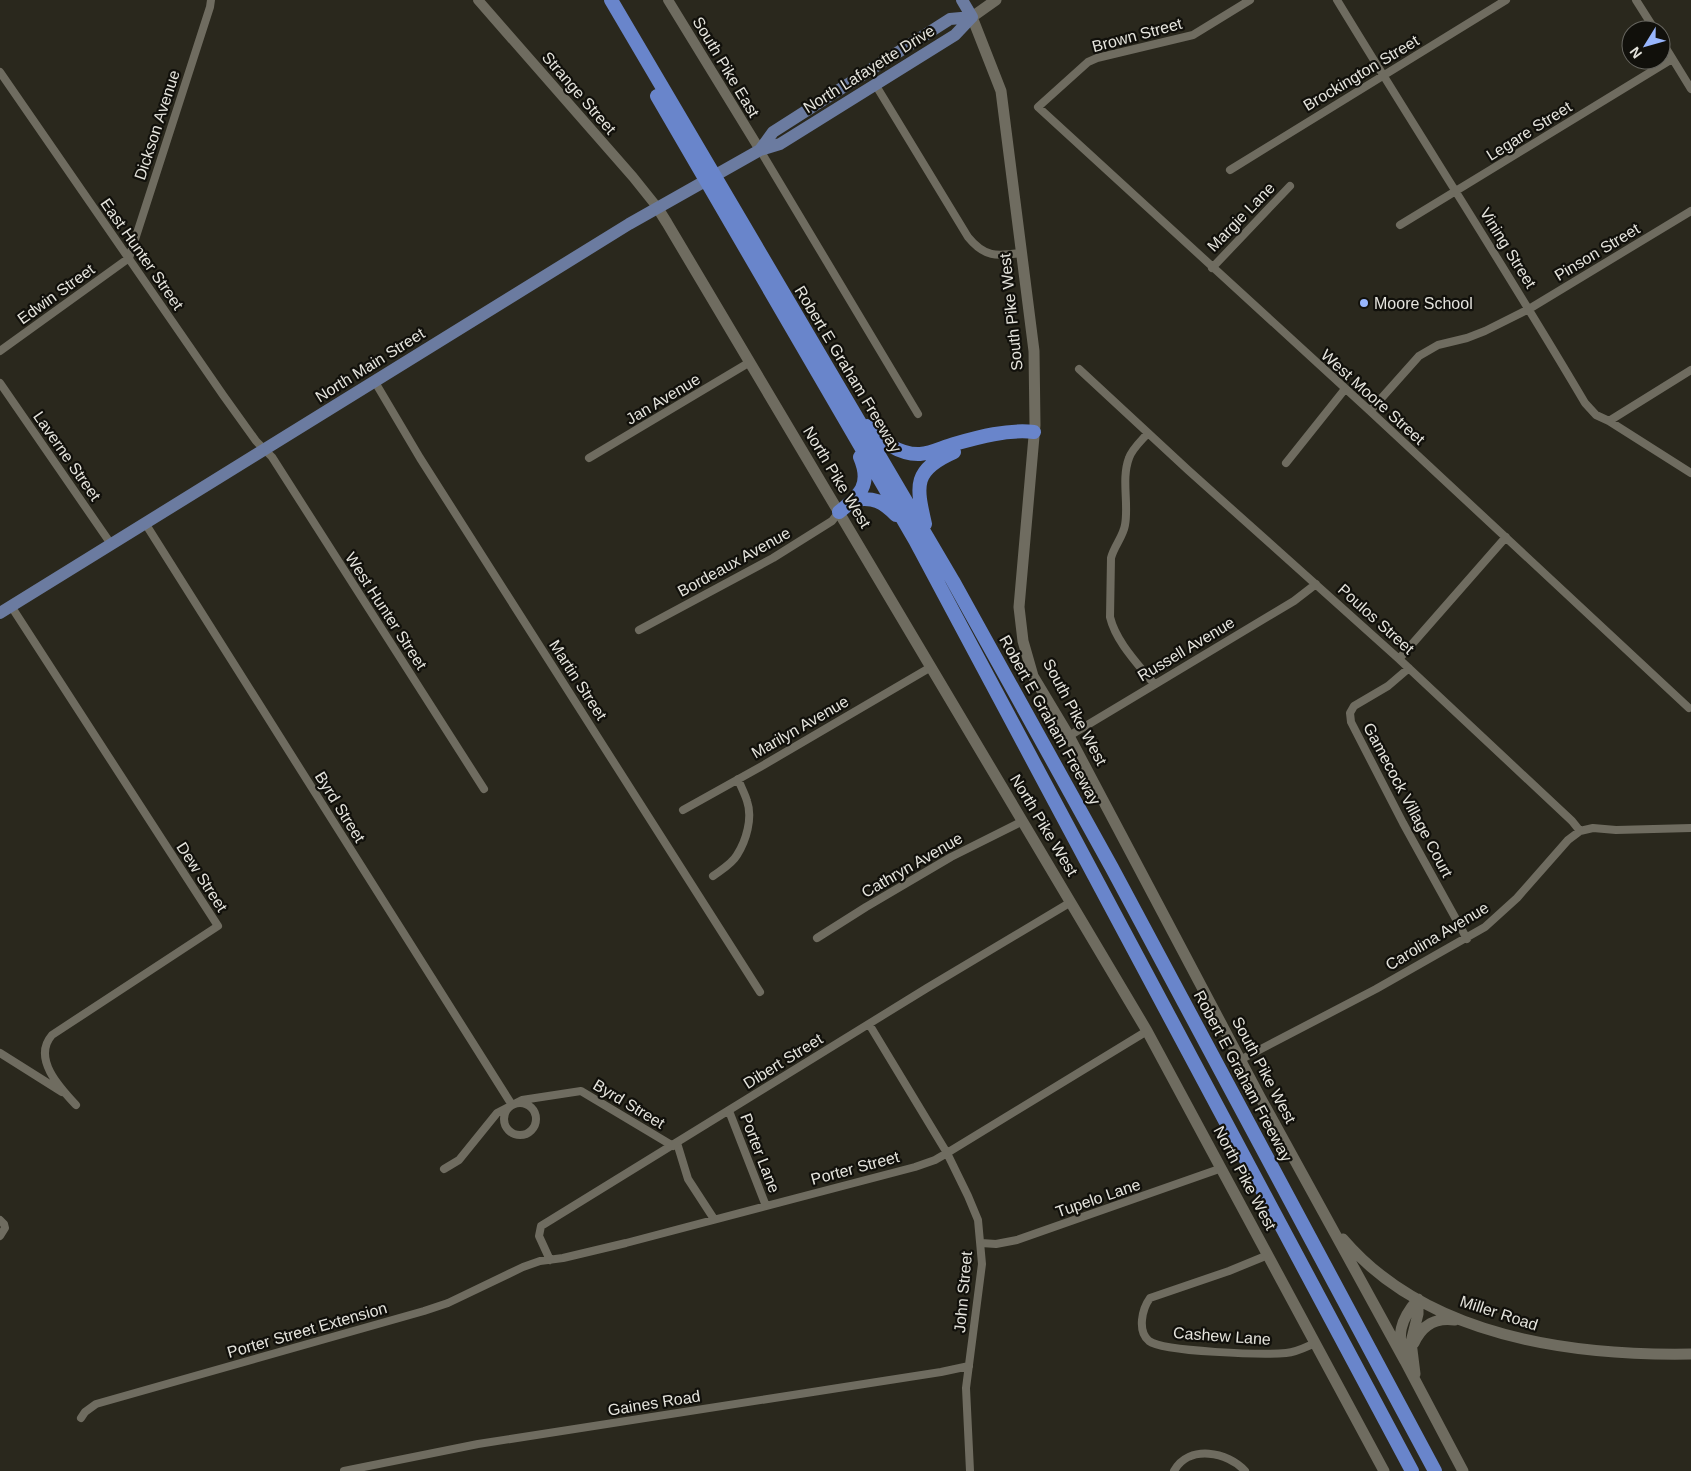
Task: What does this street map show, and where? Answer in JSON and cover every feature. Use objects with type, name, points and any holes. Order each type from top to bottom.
[{"type":"highway","name":"Robert E Graham Freeway","points":[[607,1],[1098,843],[1435,1471]]},
{"type":"highway","points":[[848,414],[880,439],[908,453],[921,454],[954,444],[1014,431],[1034,432]]},
{"type":"highway","points":[[838,512],[854,500],[861,491],[866,477],[848,414]]},
{"type":"highway","points":[[922,539],[918,483],[931,464],[986,437]]},
{"type":"highway","points":[[854,500],[872,499],[886,504],[922,539]]},
{"type":"highway","name":"Robert E Graham Freeway","points":[[922,539],[1412,1471]]},
{"type":"main road","points":[[962,0],[972,17]]},
{"type":"main road","points":[[969,0],[972,17]]},
{"type":"main road","points":[[760,150],[773,132],[950,20],[972,17],[996,0]]},
{"type":"main road","name":"North Lafayette Drive","points":[[760,150],[780,144],[955,35],[972,17]]},
{"type":"main road","name":"South Pike West","points":[[972,17],[1001,91],[1034,351],[1034,432],[1019,607],[1023,641],[1034,676],[1069,736],[1240,1060],[1329,1223]]},
{"type":"main road","name":"North Main Street","points":[[0,613],[657,208],[760,150]]},
{"type":"main road","name":"North Pike West","points":[[657,208],[1147,1031],[1384,1471]]},
{"type":"main road","points":[[1329,1223],[1417,1382],[1463,1471]]},
{"type":"main road","name":"Miller Road","points":[[1329,1223],[1363,1259],[1390,1281],[1432,1307],[1467,1322],[1501,1334],[1542,1344],[1621,1353],[1691,1354]]},
{"type":"main road","points":[[1405,1361],[1401,1340],[1403,1322],[1406,1313],[1418,1299]]},
{"type":"main road","points":[[1417,1382],[1412,1349],[1418,1299]]},
{"type":"main road","points":[[1412,1349],[1421,1331],[1431,1323],[1445,1319],[1467,1322]]},
{"type":"street","name":"Dickson Avenue","points":[[128,258],[211,0]]},
{"type":"street","name":"Strange Street","points":[[478,0],[633,177],[657,208]]},
{"type":"street","name":"South Pike East","points":[[668,0],[760,150]]},
{"type":"street","name":"Brown Street","points":[[1038,107],[1088,62],[1097,58],[1193,35],[1250,0]]},
{"type":"street","name":"Vining Street","points":[[1337,0],[1382,75],[1457,191],[1585,403],[1596,415],[1609,421],[1691,473]]},
{"type":"street","name":"Brockington Street","points":[[1230,170],[1506,0]]},
{"type":"street","points":[[1636,0],[1649,20]]},
{"type":"street","points":[[1672,59],[1691,89]]},
{"type":"street","name":"Legare Street","points":[[1400,225],[1672,59]]},
{"type":"street","name":"East Hunter Street","points":[[0,72],[223,395],[256,441],[265,450]]},
{"type":"street","points":[[875,84],[975,246],[991,255],[1022,253]]},
{"type":"street","name":"West Moore Street","points":[[1038,107],[1370,411],[1689,708]]},
{"type":"street","points":[[760,150],[918,414]]},
{"type":"street","name":"Margie Lane","points":[[1212,268],[1290,186]]},
{"type":"street","name":"Pinson Street","points":[[1370,411],[1419,356],[1428,350],[1486,331],[1529,309],[1691,211]]},
{"type":"street","name":"Edwin Street","points":[[0,351],[128,258]]},
{"type":"street","name":"Jan Avenue","points":[[589,458],[750,362]]},
{"type":"street","name":"Poulos Street","points":[[1079,369],[1409,668],[1572,821],[1580,831]]},
{"type":"street","points":[[1609,421],[1691,370]]},
{"type":"street","name":"Martin Street","points":[[375,382],[425,465],[760,992]]},
{"type":"street","name":"Laverne Street","points":[[0,383],[111,544]]},
{"type":"street","points":[[1286,463],[1345,389]]},
{"type":"street","points":[[1148,433],[1134,450],[1126,468],[1125,525],[1122,535],[1113,549],[1111,558],[1110,616],[1112,626],[1119,638],[1154,684]]},
{"type":"street","name":"West Hunter Street","points":[[265,450],[272,457],[484,789]]},
{"type":"street","name":"Bordeaux Avenue","points":[[639,630],[772,558],[832,521],[838,512]]},
{"type":"street","name":"Byrd Street","points":[[145,523],[512,1105],[522,1100],[581,1091],[675,1144]]},
{"type":"street","points":[[1399,659],[1506,537]]},
{"type":"street","name":"Russell Avenue","points":[[1069,736],[1294,601],[1316,584]]},
{"type":"street","name":"Dew Street","points":[[11,606],[218,926],[52,1035],[47,1041],[44,1056],[52,1075],[76,1105]]},
{"type":"street","name":"Marilyn Avenue","points":[[683,810],[931,667]]},
{"type":"street","name":"Gamecock Village Court","points":[[1409,668],[1388,686],[1357,703],[1352,709],[1351,722],[1467,939]]},
{"type":"street","points":[[713,876],[731,863],[737,856],[747,832],[748,803],[738,779]]},
{"type":"street","name":"Cathryn Avenue","points":[[818,938],[866,907],[951,857],[1023,821]]},
{"type":"street","points":[[1580,831],[1593,828],[1616,830],[1691,829]]},
{"type":"street","name":"Carolina Avenue","points":[[1240,1060],[1467,939],[1499,916],[1568,840],[1580,831]]},
{"type":"street","name":"Dibert Street","points":[[550,1260],[539,1236],[541,1226],[1071,902]]},
{"type":"street","name":"John Street","points":[[869,1024],[947,1153],[978,1220],[982,1264],[981,1285],[969,1366],[966,1402],[970,1471]]},
{"type":"street","name":"Porter Street","points":[[540,1261],[617,1245],[915,1167],[935,1160],[1147,1031]]},
{"type":"street","points":[[0,1053],[66,1094]]},
{"type":"street","points":[[444,1169],[459,1160],[497,1113],[512,1105],[524,1103],[533,1109],[536,1124],[530,1132],[517,1135],[506,1126],[504,1116],[507,1109],[512,1105]]},
{"type":"street","name":"Porter Lane","points":[[729,1111],[766,1206]]},
{"type":"street","points":[[675,1144],[688,1179],[714,1219]]},
{"type":"street","name":"Tupelo Lane","points":[[981,1243],[996,1244],[1017,1240],[1222,1168]]},
{"type":"street","points":[[0,1220],[5,1228],[0,1236]]},
{"type":"street","name":"Cashew Lane","points":[[1268,1255],[1229,1271],[1150,1298],[1143,1311],[1142,1322],[1146,1337],[1149,1341],[1161,1346],[1189,1350],[1230,1352],[1287,1353],[1315,1343]]},
{"type":"street","name":"Porter Street Extension","points":[[81,1418],[90,1407],[96,1404],[448,1303],[540,1261]]},
{"type":"street","name":"Gaines Road","points":[[344,1471],[478,1444],[941,1372],[969,1366]]},
{"type":"street","points":[[1174,1471],[1177,1466],[1192,1456],[1215,1454],[1238,1463],[1245,1471]]},
{"type":"place","name":"Moore School","points":[[1364,303]]}]
